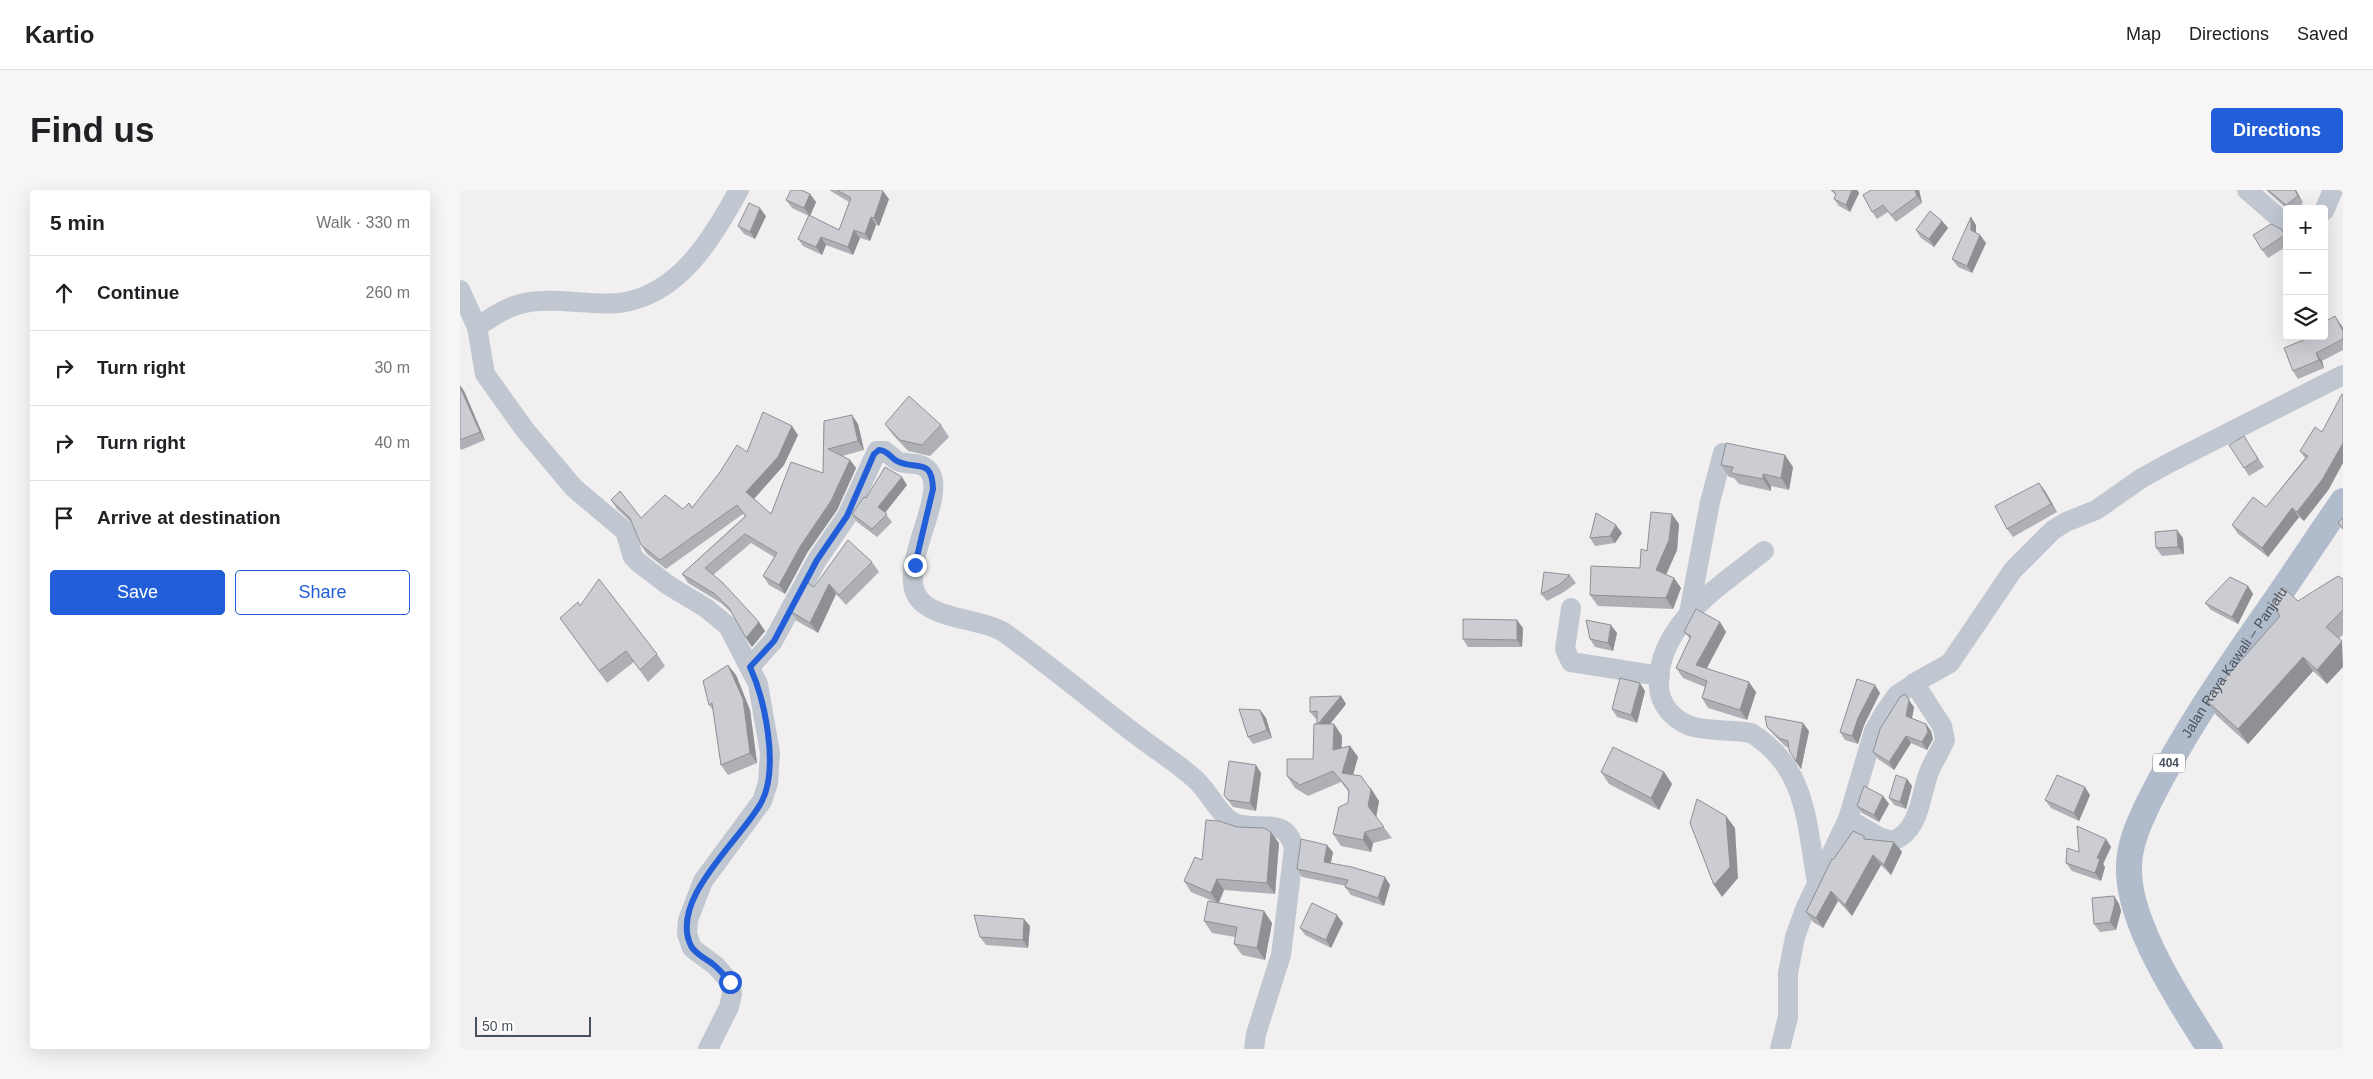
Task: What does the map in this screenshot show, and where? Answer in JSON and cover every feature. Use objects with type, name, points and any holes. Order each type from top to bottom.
[{"type":"main road","name":"Jalan Raya Kawali – Panjalu","points":[[2210,1049],[2166,978],[2137,911],[2129,874],[2131,844],[2145,811],[2184,735],[2343,501]]},
{"type":"street","points":[[477,327],[519,304],[618,303],[640,299],[689,266],[714,235],[739,190]]},
{"type":"street","points":[[2247,190],[2283,222]]},
{"type":"street","points":[[2327,205],[2333,190]]},
{"type":"street","points":[[460,290],[477,327],[485,374],[525,430],[574,488],[625,531],[635,560],[668,585],[706,608],[728,626],[758,684],[770,753],[768,783],[762,801],[703,881],[688,920],[687,934],[692,948],[716,966],[730,982],[732,994],[728,1007],[708,1049]]},
{"type":"street","points":[[1780,1049],[1788,1017],[1788,973],[1795,937],[1817,882],[1848,819],[1874,732],[1884,713],[1897,695],[1950,663],[2013,570],[2053,530],[2066,522],[2096,510],[2142,478],[2171,462],[2343,375]]},
{"type":"street","points":[[750,667],[774,641],[817,560],[847,516],[874,454],[882,450],[898,462],[921,464],[930,474],[933,481],[933,489],[918,548],[913,580],[914,592],[921,602],[931,608],[990,625],[1002,631],[1072,682],[1197,782],[1233,822],[1256,827],[1279,827],[1285,830],[1292,840],[1294,848],[1281,956],[1256,1034],[1254,1049]]},
{"type":"street","points":[[1689,613],[1710,502],[1723,453]]},
{"type":"street","points":[[1764,551],[1703,599],[1689,613],[1667,645],[1660,676],[1660,695],[1664,707],[1676,718],[1690,726],[1751,733],[1764,742],[1789,770],[1801,793],[1817,882]]},
{"type":"street","points":[[1571,608],[1564,649],[1571,662],[1660,676]]},
{"type":"street","points":[[1848,819],[1879,837],[1893,841],[1903,835],[1920,812],[1928,776],[1945,740],[1942,726],[1914,683]]},
{"type":"building","points":[[791,190],[801,190],[810,194],[804,208],[786,200]]},
{"type":"building","points":[[837,190],[883,191],[874,218],[871,217],[865,234],[854,230],[848,247],[821,237],[816,247],[798,239],[809,215],[839,230],[851,198]]},
{"type":"building","points":[[1832,190],[1852,190],[1846,205],[1834,199],[1836,194]]},
{"type":"building","points":[[1871,190],[1915,190],[1917,196],[1891,215],[1883,205],[1872,212],[1863,195]]},
{"type":"building","points":[[2268,190],[2295,190],[2298,196],[2286,205]]},
{"type":"building","points":[[749,203],[760,208],[750,232],[738,226]]},
{"type":"building","points":[[1930,211],[1942,221],[1929,239],[1916,230]]},
{"type":"building","points":[[1971,217],[1971,230],[1980,235],[1967,266],[1952,259]]},
{"type":"building","points":[[2271,224],[2283,232],[2283,236],[2262,250],[2253,235]]},
{"type":"building","points":[[2335,316],[2343,331],[2343,339],[2316,353],[2319,360],[2293,371],[2284,348],[2303,340],[2328,340],[2328,320]]},
{"type":"building","points":[[460,387],[480,432],[460,440]]},
{"type":"building","points":[[2342,394],[2343,443],[2322,480],[2297,512],[2292,508],[2262,548],[2232,525],[2253,497],[2266,507],[2308,456],[2300,451],[2315,427],[2322,432]]},
{"type":"building","points":[[909,396],[941,425],[922,445],[900,440],[885,424]]},
{"type":"building","points":[[763,412],[792,426],[778,457],[746,492],[771,514],[791,462],[823,473],[824,421],[852,415],[858,441],[828,449],[850,460],[831,501],[801,545],[779,585],[763,576],[777,553],[745,534],[705,568],[722,582],[759,622],[746,638],[729,608],[715,594],[682,574],[746,516],[737,505],[660,560],[641,545],[630,518],[611,500],[620,491],[641,518],[665,495],[683,509],[689,503],[692,508],[720,472],[737,445],[747,452]]},
{"type":"building","points":[[2244,436],[2258,459],[2244,468],[2229,445]]},
{"type":"building","points":[[1726,443],[1785,455],[1781,478],[1763,474],[1763,479],[1731,473],[1733,467],[1721,465]]},
{"type":"building","points":[[885,467],[902,477],[878,507],[887,514],[872,529],[852,514],[864,497],[866,498]]},
{"type":"building","points":[[2039,483],[2051,504],[2007,529],[1995,506]]},
{"type":"building","points":[[1651,512],[1672,514],[1669,540],[1656,570],[1674,578],[1666,598],[1590,595],[1591,566],[1640,568],[1641,549],[1647,551]]},
{"type":"building","points":[[1596,513],[1616,525],[1610,536],[1590,538]]},
{"type":"building","points":[[2343,518],[2343,529],[2338,522]]},
{"type":"building","points":[[2177,530],[2178,547],[2156,548],[2155,532]]},
{"type":"building","points":[[848,540],[872,562],[839,595],[829,584],[810,623],[790,611],[806,582],[814,587]]},
{"type":"building","points":[[1544,572],[1570,575],[1559,585],[1541,594]]},
{"type":"building","points":[[2338,576],[2343,579],[2343,610],[2326,627],[2342,641],[2317,670],[2303,657],[2238,729],[2206,700],[2280,616],[2273,604],[2283,587],[2298,601]]},
{"type":"building","points":[[2230,577],[2248,586],[2232,617],[2205,603]]},
{"type":"building","points":[[599,579],[657,654],[640,670],[626,651],[599,671],[560,618],[578,602],[580,606]]},
{"type":"building","points":[[1696,609],[1720,622],[1696,665],[1749,682],[1740,710],[1702,698],[1707,681],[1676,668],[1691,636],[1684,632]]},
{"type":"building","points":[[1463,619],[1517,620],[1517,640],[1463,639]]},
{"type":"building","points":[[1586,620],[1611,625],[1608,643],[1590,639]]},
{"type":"building","points":[[728,665],[743,699],[750,753],[721,765],[712,703],[709,705],[703,681]]},
{"type":"building","points":[[1620,678],[1640,683],[1631,715],[1612,709]]},
{"type":"building","points":[[1857,679],[1875,685],[1858,718],[1852,736],[1840,732]]},
{"type":"building","points":[[1905,694],[1909,700],[1906,716],[1926,724],[1928,732],[1922,742],[1906,736],[1889,762],[1873,752],[1880,729],[1900,697]]},
{"type":"building","points":[[1341,696],[1317,724],[1317,711],[1310,712],[1310,697]]},
{"type":"building","points":[[1239,709],[1260,710],[1267,730],[1248,737]]},
{"type":"building","points":[[1765,716],[1803,723],[1796,762],[1789,750],[1788,741],[1779,738],[1767,727]]},
{"type":"building","points":[[1314,724],[1334,724],[1333,750],[1350,746],[1342,773],[1361,776],[1371,790],[1368,806],[1384,827],[1365,832],[1363,840],[1333,834],[1339,807],[1348,803],[1349,790],[1333,771],[1300,785],[1287,776],[1287,759],[1313,759]]},
{"type":"building","points":[[1613,747],[1664,772],[1651,798],[1601,772]]},
{"type":"building","points":[[1229,761],[1256,765],[1250,803],[1228,800],[1224,795]]},
{"type":"building","points":[[1896,775],[1907,779],[1900,802],[1889,798]]},
{"type":"building","points":[[2057,775],[2085,787],[2074,813],[2045,800]]},
{"type":"building","points":[[1864,786],[1883,796],[1874,815],[1857,806]]},
{"type":"building","points":[[1697,799],[1726,816],[1730,867],[1714,885],[1690,823]]},
{"type":"building","points":[[1206,820],[1219,821],[1237,827],[1264,828],[1271,832],[1267,883],[1217,879],[1211,893],[1184,881],[1195,857],[1202,860]]},
{"type":"building","points":[[2077,826],[2106,839],[2097,858],[2100,859],[2095,873],[2066,863],[2067,848],[2079,852]]},
{"type":"building","points":[[1853,831],[1864,836],[1864,839],[1894,842],[1884,865],[1873,855],[1845,905],[1831,891],[1816,918],[1806,912],[1832,859]]},
{"type":"building","points":[[1301,839],[1327,845],[1324,862],[1352,867],[1385,877],[1378,898],[1345,887],[1348,880],[1297,869]]},
{"type":"building","points":[[2114,896],[2115,903],[2110,922],[2094,924],[2092,898]]},
{"type":"building","points":[[1208,901],[1264,911],[1257,948],[1234,944],[1237,927],[1204,921]]},
{"type":"building","points":[[1312,903],[1337,915],[1326,940],[1300,928]]},
{"type":"building","points":[[974,915],[1024,919],[1023,940],[980,937]]},
{"type":"route","points":[[730,982],[716,966],[692,948],[687,934],[688,920],[703,881],[762,801],[768,783],[770,753],[764,713],[758,684],[750,667],[774,641],[817,560],[847,516],[874,454],[879,450],[885,451],[898,462],[921,464],[926,468],[933,481],[933,489],[915,565]]}]
